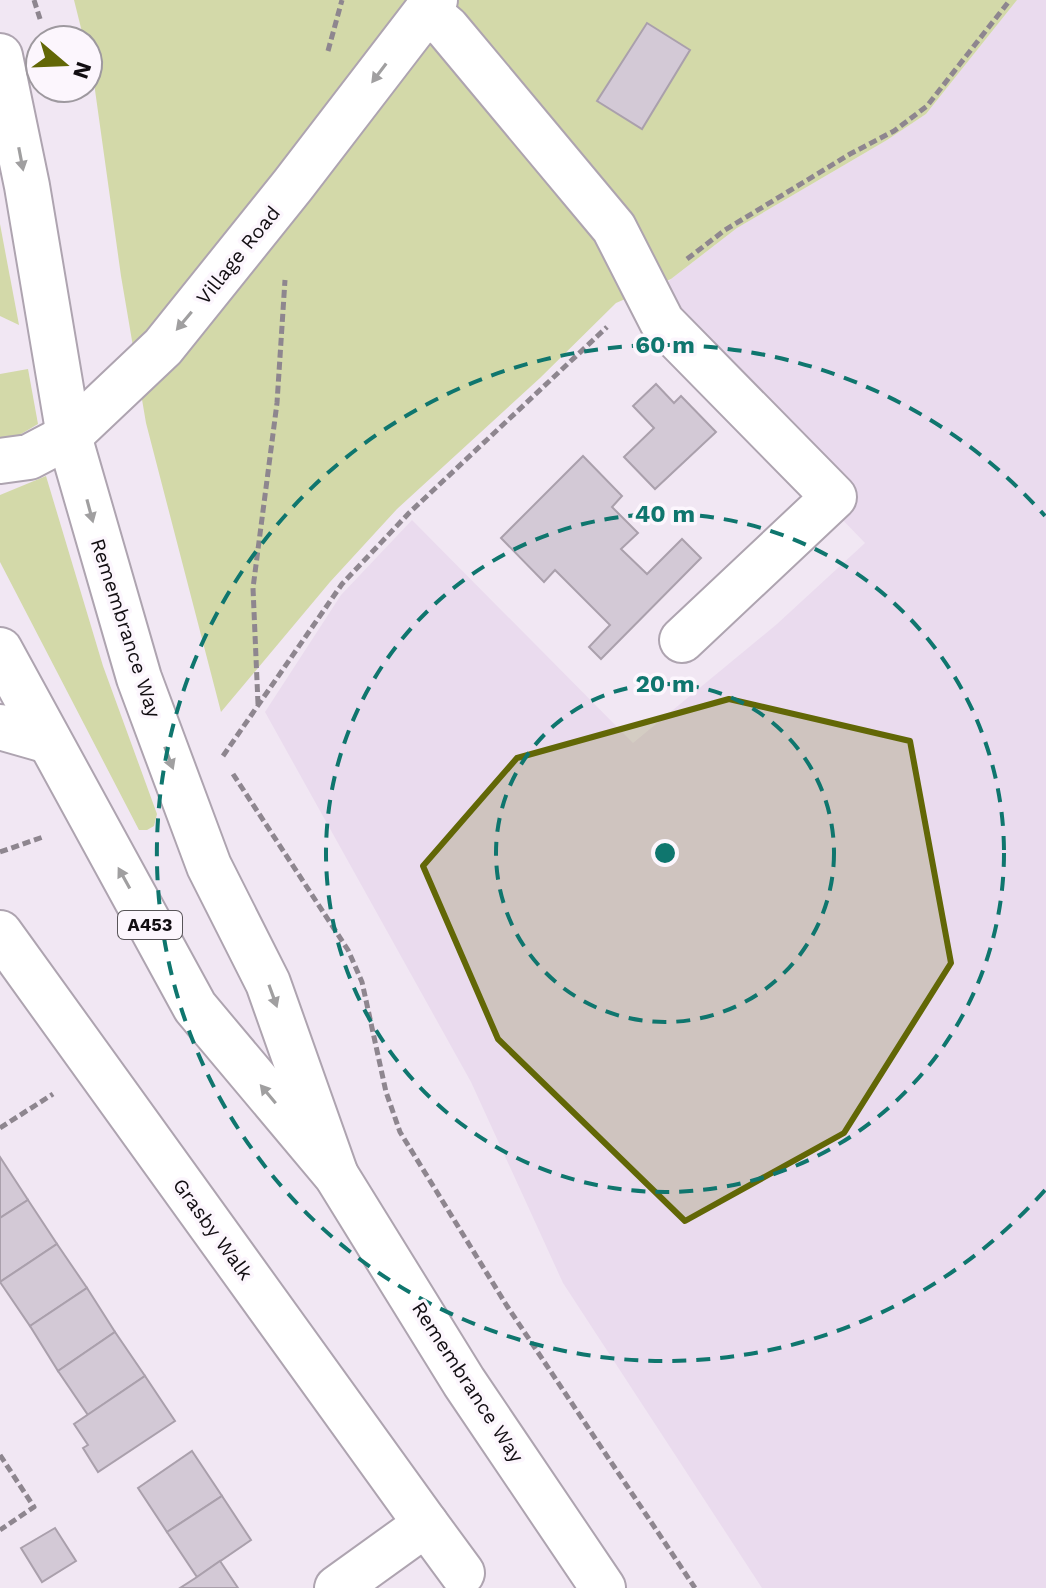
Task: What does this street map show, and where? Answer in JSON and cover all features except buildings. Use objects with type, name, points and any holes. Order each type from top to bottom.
[{"type":"main road","points":[[431,6],[614,228],[662,322],[834,497],[682,640]]},
{"type":"main road","name":"Village Road","points":[[0,461],[29,457],[69,436],[171,337],[431,6]]},
{"type":"main road","name":"Remembrance Way","points":[[0,56],[27,186],[69,436],[139,678],[209,866],[268,983],[336,1175]]},
{"type":"main road","name":"Remembrance Way","points":[[0,650],[195,1007],[336,1175],[464,1382],[603,1588]]},
{"type":"main road","points":[[0,727],[49,741]]},
{"type":"main road","name":"Grasby Walk","points":[[0,933],[462,1573]]},
{"type":"main road","points":[[337,1588],[426,1524]]},
{"type":"path","points":[[326,62],[342,0]]},
{"type":"path","points":[[223,757],[342,584],[409,513],[645,291],[725,230],[894,131],[927,106],[1010,0]]},
{"type":"path","points":[[258,705],[253,588],[277,403],[285,277]]},
{"type":"path","points":[[218,750],[348,950],[362,982],[391,1111],[400,1132],[507,1306],[695,1588]]},
{"type":"path","points":[[0,852],[53,834]]},
{"type":"path","points":[[0,1128],[96,1067]]},
{"type":"path","points":[[0,1455],[34,1507],[0,1530]]},
{"type":"highlighted area","points":[[729,699],[910,741],[951,963],[844,1133],[685,1221],[498,1039],[423,866],[517,758]]},
{"type":"shaded area","points":[[1017,0],[1046,0],[1046,1588],[762,1588],[563,1283],[471,1082],[265,712],[341,595],[412,520],[633,743],[777,624],[865,543],[642,312],[671,279],[737,228],[926,114]]},
{"type":"green space","points":[[74,0],[1017,0],[926,114],[737,228],[671,279],[616,303],[540,378],[397,509],[330,582],[221,712],[146,423],[121,276],[97,104],[104,104],[104,24],[80,24]]},
{"type":"green space","points":[[0,224],[19,325],[0,316]]},
{"type":"green space","points":[[28,369],[38,424],[0,442],[0,374]]},
{"type":"green space","points":[[46,476],[103,666],[157,814],[154,826],[147,830],[139,830],[0,562],[0,495]]}]
